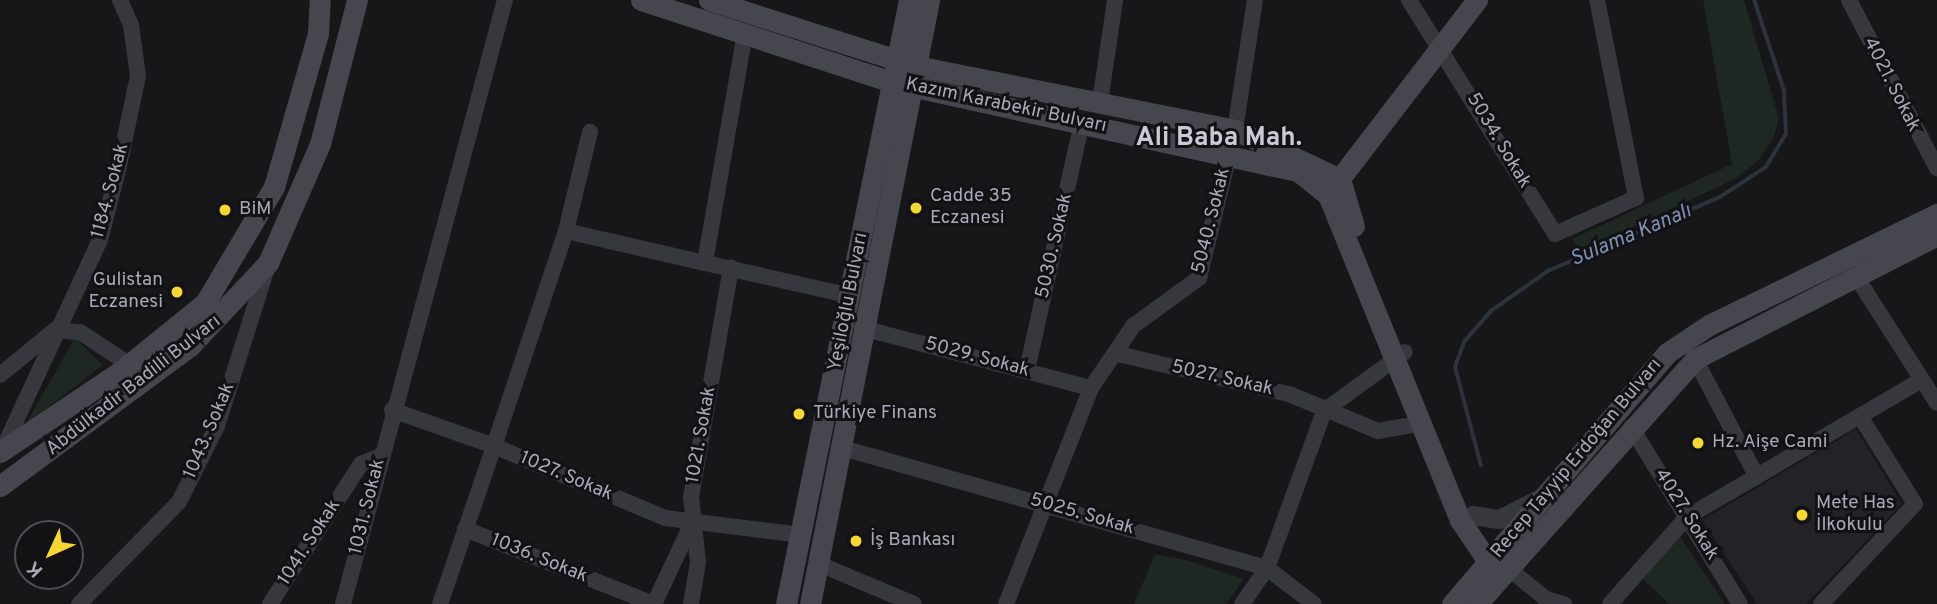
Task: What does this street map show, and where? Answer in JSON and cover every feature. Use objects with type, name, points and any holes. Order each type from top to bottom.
[{"type":"main road","name":"Abdülkadir Badilli Bulvarı","points":[[1,451],[130,365],[205,303],[274,187],[318,34],[320,0]]},
{"type":"main road","name":"Abdülkadir Badilli Bulvarı","points":[[0,486],[190,346],[268,263],[320,144],[357,0]]},
{"type":"main road","name":"Kazım Karabekir Bulvarı","points":[[641,0],[748,15],[892,82],[908,70],[1100,102],[1235,130],[1334,187],[1400,356],[1497,567]]},
{"type":"main road","name":"Kazım Karabekir Bulvarı","points":[[709,0],[908,70],[1082,122],[1298,171],[1334,187]]},
{"type":"main road","name":"Yeşiloğlu Bulvarı","points":[[908,70],[909,0]]},
{"type":"main road","name":"Yeşiloğlu Bulvarı","points":[[810,604],[820,564],[908,70],[929,0]]},
{"type":"main road","points":[[1334,187],[1477,0]]},
{"type":"main road","name":"Yeşiloğlu Bulvarı","points":[[786,604],[851,296],[892,82]]},
{"type":"main road","name":"Recep Tayyip Erdoğan Bulvarı","points":[[1477,604],[1497,567],[1543,497],[1639,381],[1689,337],[1937,214]]},
{"type":"main road","name":"Recep Tayyip Erdoğan Bulvarı","points":[[1452,604],[1497,567],[1695,359],[1937,235]]},
{"type":"main road","name":"Kazım Karabekir Bulvarı","points":[[1400,356],[1418,424],[1497,567]]},
{"type":"street","name":"1184. Sokak","points":[[1,451],[55,330],[100,240],[135,89],[136,49],[120,0]]},
{"type":"street","name":"1031. Sokak","points":[[343,604],[505,0]]},
{"type":"street","points":[[1100,102],[1115,0]]},
{"type":"street","name":"5040. Sokak","points":[[1118,354],[1133,327],[1199,278],[1235,130],[1255,0]]},
{"type":"street","name":"5034. Sokak","points":[[1409,0],[1555,234],[1636,198],[1597,0]]},
{"type":"street","name":"4021. Sokak","points":[[1849,0],[1937,168]]},
{"type":"street","points":[[705,263],[748,15]]},
{"type":"street","name":"5030. Sokak","points":[[1027,370],[1082,122]]},
{"type":"street","points":[[393,410],[494,446],[565,231],[590,132]]},
{"type":"street","points":[[565,231],[851,296]]},
{"type":"street","name":"1043. Sokak","points":[[83,603],[184,492],[217,426],[268,263]]},
{"type":"street","name":"1021. Sokak","points":[[691,604],[698,562],[691,497],[730,267]]},
{"type":"street","points":[[1857,278],[1937,403]]},
{"type":"street","name":"5029. Sokak","points":[[862,328],[1091,388]]},
{"type":"street","points":[[0,375],[55,330],[80,332],[130,365]]},
{"type":"street","points":[[1006,604],[1050,506],[1091,388],[1118,354]]},
{"type":"street","name":"5027. Sokak","points":[[1118,354],[1289,394],[1324,411],[1378,431],[1418,424]]},
{"type":"street","points":[[1242,604],[1267,568],[1324,411],[1400,356]]},
{"type":"street","points":[[1695,359],[1757,477]]},
{"type":"street","points":[[1610,604],[1688,517],[1861,418],[1921,380]]},
{"type":"street","points":[[1821,604],[1915,504],[1861,418]]},
{"type":"street","name":"4027. Sokak","points":[[1631,427],[1740,604]]},
{"type":"street","name":"1027. Sokak","points":[[440,604],[494,446],[665,518],[802,535]]},
{"type":"street","name":"5025. Sokak","points":[[839,447],[1267,568],[1314,604]]},
{"type":"street","name":"1041. Sokak","points":[[270,604],[361,464],[381,456]]},
{"type":"street","points":[[1473,515],[1499,519],[1543,497]]},
{"type":"street","points":[[653,604],[694,521]]},
{"type":"street","name":"1036. Sokak","points":[[465,529],[653,604]]},
{"type":"street","points":[[820,564],[914,604]]},
{"type":"street","points":[[1497,567],[1545,601],[1564,604]]},
{"type":"shaded area","points":[[1703,0],[1744,0],[1779,119],[1774,136],[1759,160],[1735,179],[1581,251],[1572,239],[1732,164]]},
{"type":"shaded area","points":[[75,338],[103,365],[25,425]]},
{"type":"shaded area","name":"Mete Has İlkokulu","points":[[1856,429],[1902,504],[1806,604],[1757,604],[1702,520]]},
{"type":"shaded area","points":[[1679,535],[1725,604],[1669,604],[1643,579]]},
{"type":"shaded area","points":[[1155,554],[1186,560],[1244,579],[1226,604],[1134,604]]},
{"type":"waterway","name":"Sulama Kanalı","points":[[1481,466],[1455,367],[1464,342],[1491,311],[1548,271],[1720,197],[1766,167],[1786,134],[1784,91],[1754,0]]},
{"type":"place","name":"Cadde 35 Eczanesi","points":[[916,208]]},
{"type":"place","name":"BiM","points":[[225,210]]},
{"type":"place","name":"Gulistan Eczanesi","points":[[177,292]]},
{"type":"place","name":"Türkiye Finans","points":[[799,414]]},
{"type":"place","name":"Hz. Aişe Cami","points":[[1698,443]]},
{"type":"place","name":"Mete Has İlkokulu","points":[[1802,515]]},
{"type":"place","name":"İş Bankası","points":[[856,541]]},
{"type":"district","name":"Ali Baba Mah.","points":[[1219,139]]}]
